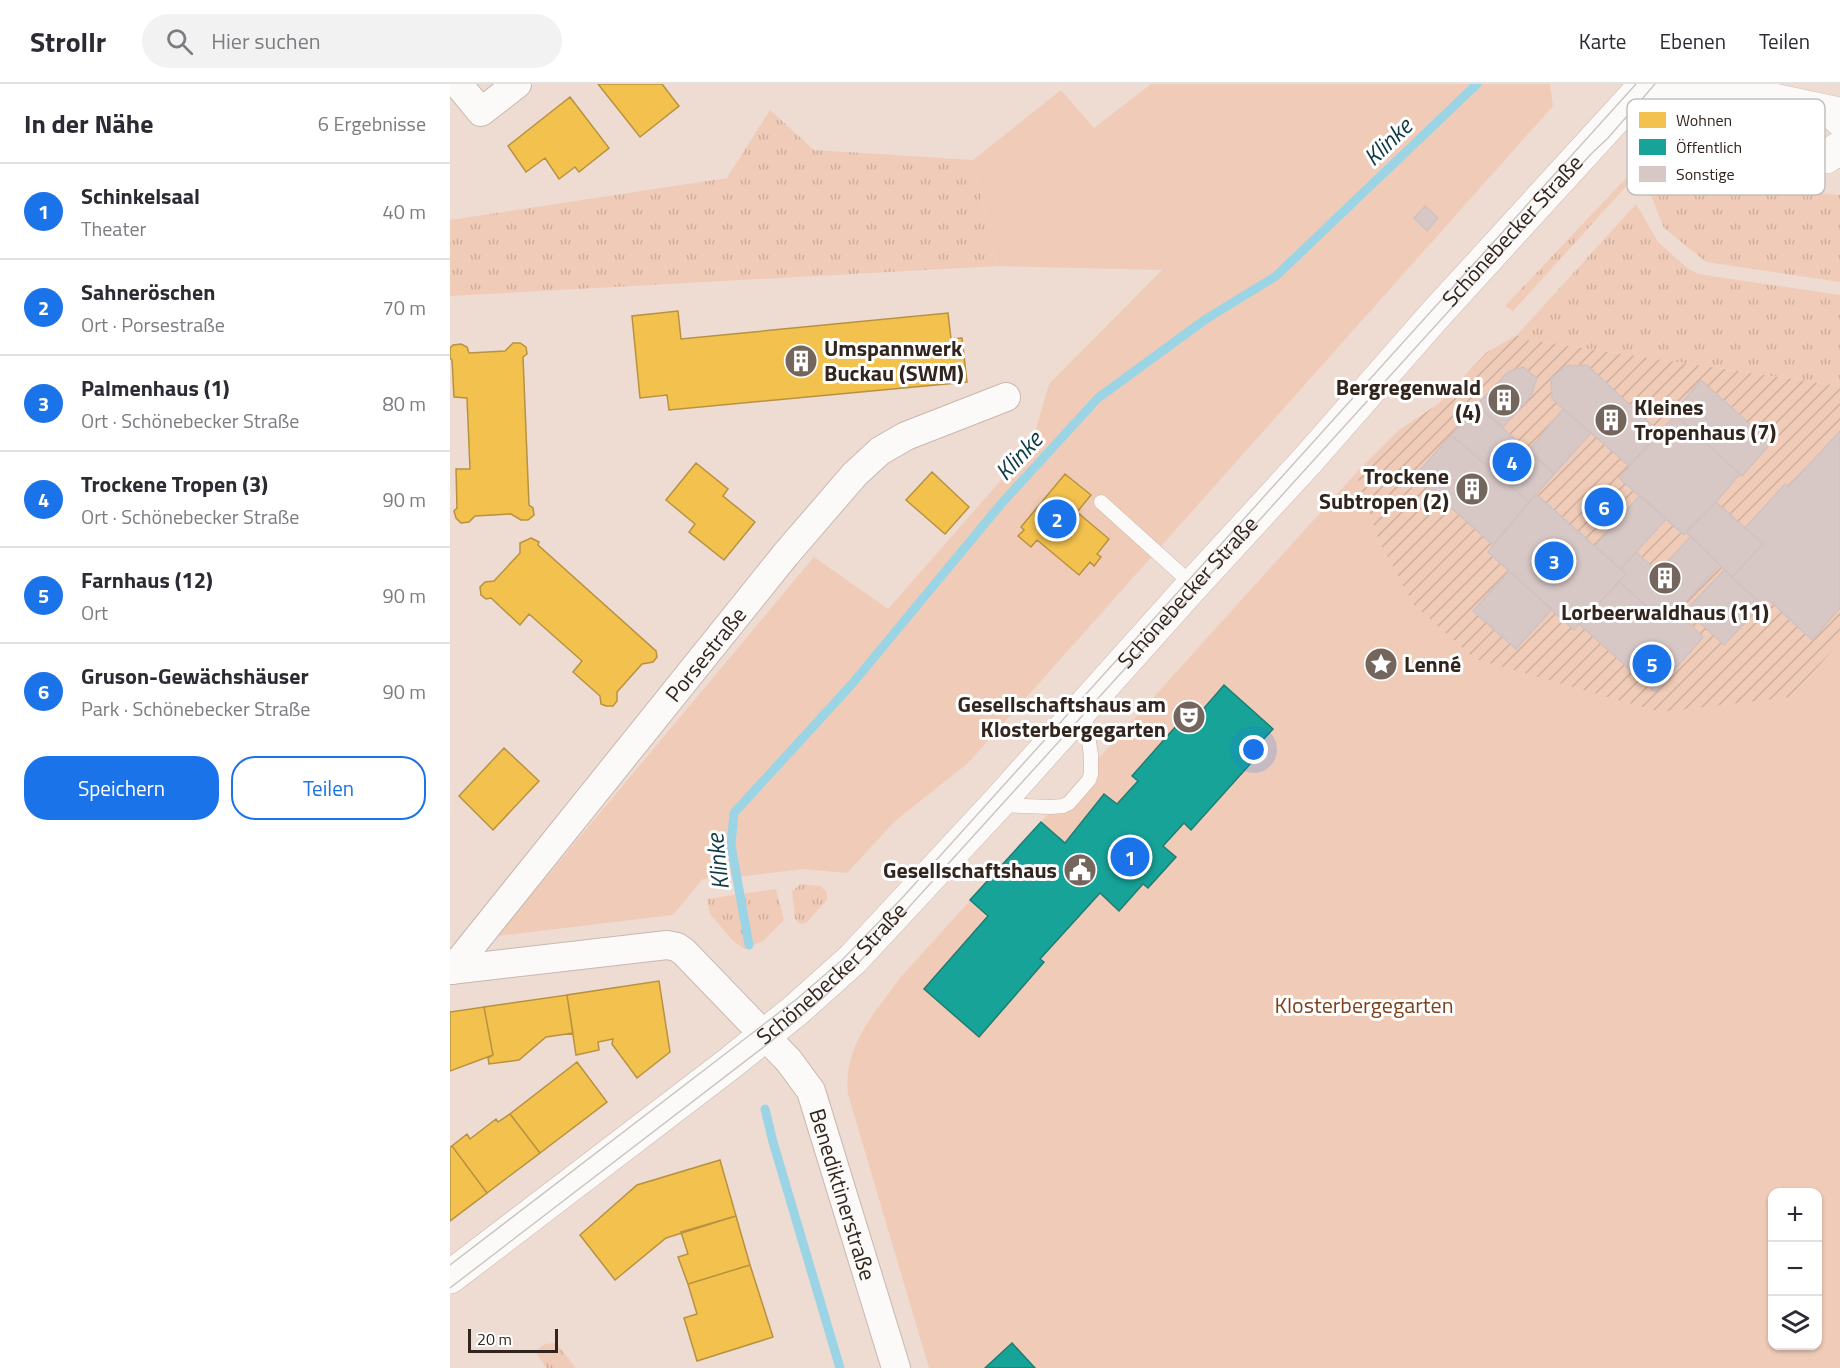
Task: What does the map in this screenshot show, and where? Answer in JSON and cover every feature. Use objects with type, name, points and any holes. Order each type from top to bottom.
[{"type":"main road","name":"Schönebecker Straße","points":[[1632,99],[1646,84]]},
{"type":"main road","points":[[1655,84],[1671,99]]},
{"type":"main road","points":[[1686,84],[1767,99]]},
{"type":"main road","name":"Schönebecker Straße","points":[[450,1277],[764,1036],[853,959],[997,804],[1307,461],[1435,315],[1627,105]]},
{"type":"main road","points":[[1825,112],[1834,114],[1840,119]]},
{"type":"main road","points":[[1825,157],[1840,148]]},
{"type":"street","points":[[458,84],[481,112],[517,84]]},
{"type":"street","name":"Porsestraße","points":[[451,970],[786,554],[868,460],[890,444],[920,429],[1006,398]]},
{"type":"street","name":"Porsestraße","points":[[451,970],[670,945],[687,955],[764,1036]]},
{"type":"street","name":"Benediktinerstraße","points":[[764,1036],[796,1069],[814,1098],[896,1368]]},
{"type":"lane","points":[[1101,502],[1193,585]]},
{"type":"lane","points":[[997,804],[1044,808],[1069,803],[1089,780],[1091,774],[1091,755],[1083,707]]},
{"type":"green space","points":[[1151,84],[1550,84],[1553,106],[967,764],[895,821],[847,873],[803,869],[703,879],[673,915],[497,936],[814,557],[888,609],[1031,446],[1049,384],[1162,270],[997,266],[973,160],[1061,90],[1094,128]]},
{"type":"green space","points":[[770,110],[814,150],[973,160],[997,266],[450,296],[450,220],[727,178]]},
{"type":"green space","points":[[1627,177],[1627,185],[1513,311],[1505,306]]},
{"type":"green space","points":[[1651,195],[1840,195],[1840,282],[1706,262],[1664,228]]},
{"type":"green space","points":[[1636,204],[1658,242],[1687,268],[1698,274],[1840,295],[1840,386],[1528,340],[1517,335]]},
{"type":"green space","points":[[1517,335],[1528,340],[1840,386],[1840,642],[1791,697],[1660,712],[1475,659],[1414,605],[1379,541],[1356,473],[1399,430],[1438,404],[1487,352]]},
{"type":"green space","name":"Klosterbergegarten","points":[[1356,473],[1379,541],[1791,697],[1840,642],[1840,1368],[929,1368],[848,1094],[850,1061],[855,1046],[871,1018],[900,978]]},
{"type":"green space","points":[[801,884],[820,886],[827,892],[827,900],[806,923],[800,924],[795,919],[792,891]]},
{"type":"green space","points":[[776,889],[784,920],[763,941],[745,949],[733,941],[710,914],[707,899]]},
{"type":"green space","points":[[556,1343],[576,1368],[546,1368],[535,1351],[545,1344]]},
{"type":"building: Wohnen","points":[[598,84],[662,84],[679,106],[640,137]]},
{"type":"building: Wohnen","points":[[570,97],[609,148],[579,172],[575,167],[559,179],[545,158],[526,172],[508,146]]},
{"type":"building: Wohnen","name":"Umspannwerk Buckau (SWM)","points":[[678,311],[681,339],[948,313],[951,339],[962,338],[967,382],[669,410],[667,395],[640,398],[632,316]]},
{"type":"building: Wohnen","points":[[513,343],[520,343],[526,347],[527,354],[523,357],[529,505],[533,508],[534,515],[528,520],[521,520],[511,514],[475,516],[469,522],[461,523],[454,511],[457,508],[456,469],[470,469],[467,398],[454,397],[450,348],[461,344],[467,347],[469,353],[505,351]]},
{"type":"building: Wohnen","points":[[696,463],[728,489],[723,496],[755,522],[724,560],[689,532],[695,524],[666,500]]},
{"type":"building: Wohnen","points":[[932,472],[969,507],[945,534],[906,500]]},
{"type":"building: Wohnen","points":[[1065,474],[1091,495],[1077,512],[1109,539],[1097,554],[1101,557],[1094,566],[1090,562],[1079,575],[1037,540],[1031,547],[1018,536],[1024,530],[1021,527]]},
{"type":"building: Wohnen","points":[[531,538],[539,542],[538,545],[656,651],[657,657],[653,662],[642,664],[617,692],[617,701],[613,706],[601,704],[600,696],[573,672],[582,661],[529,614],[520,625],[491,598],[486,599],[481,595],[480,587],[485,582],[494,581],[520,553],[520,543]]},
{"type":"building: Wohnen","points":[[504,748],[539,781],[493,830],[459,796]]},
{"type":"building: Wohnen","points":[[659,981],[670,1052],[637,1078],[612,1044],[613,1039],[598,1042],[599,1050],[576,1055],[567,995]]},
{"type":"building: Wohnen","points":[[567,995],[573,1033],[546,1037],[519,1060],[489,1064],[488,1058],[493,1055],[484,1007]]},
{"type":"building: Wohnen","points":[[484,1007],[493,1055],[450,1071],[450,1012]]},
{"type":"building: Wohnen","points":[[577,1062],[607,1102],[540,1153],[510,1114]]},
{"type":"building: Wohnen","points":[[510,1114],[540,1153],[487,1193],[452,1146],[467,1134],[470,1139],[496,1119],[498,1122]]},
{"type":"building: Wohnen","points":[[452,1146],[487,1193],[450,1221],[450,1147]]},
{"type":"building: Wohnen","points":[[720,1160],[736,1216],[666,1238],[615,1280],[580,1235],[637,1185]]},
{"type":"building: Wohnen","points":[[736,1216],[750,1265],[688,1284],[678,1257],[688,1254],[681,1232]]},
{"type":"building: Wohnen","points":[[750,1265],[773,1337],[697,1361],[684,1318],[697,1314],[688,1284]]},
{"type":"building: Öffentlich","name":"Gesellschaftshaus","points":[[1224,685],[1273,729],[1247,757],[1252,762],[1191,830],[1184,823],[1163,846],[1176,857],[1148,888],[1143,884],[1119,911],[1100,893],[1040,959],[1044,962],[979,1037],[924,989],[988,916],[970,900],[1041,822],[1065,843],[1104,794],[1117,804],[1138,781],[1132,776],[1192,708],[1199,714]]},
{"type":"building: Öffentlich","points":[[1012,1343],[1035,1368],[985,1368]]},
{"type":"building: Sonstige","points":[[1425,206],[1438,218],[1427,231],[1414,218]]},
{"type":"building: Sonstige","name":"Kleines Tropenhaus (7)","points":[[1587,365],[1659,432],[1629,466],[1552,399],[1551,379],[1565,366]]},
{"type":"building: Sonstige","name":"Bergregenwald (4)","points":[[1523,367],[1537,378],[1531,396],[1503,427],[1477,405],[1508,372]]},
{"type":"building: Sonstige","points":[[1701,380],[1771,443],[1742,476],[1673,413]]},
{"type":"building: Sonstige","points":[[1477,405],[1554,474],[1529,502],[1451,435]]},
{"type":"building: Sonstige","points":[[1563,409],[1591,433],[1554,474],[1529,450]]},
{"type":"building: Sonstige","points":[[1675,415],[1740,474],[1684,535],[1619,478]]},
{"type":"building: Sonstige","points":[[1840,431],[1840,608],[1812,640],[1769,600],[1763,606],[1732,577],[1763,544],[1745,528],[1785,484],[1788,487]]},
{"type":"building: Sonstige","name":"Trockene Subtropen (2)","points":[[1451,435],[1529,502],[1493,545],[1415,476]]},
{"type":"building: Sonstige","points":[[1536,494],[1626,574],[1574,630],[1488,552]]},
{"type":"building: Sonstige","points":[[1640,495],[1666,519],[1621,569],[1595,546]]},
{"type":"building: Sonstige","points":[[1716,502],[1763,544],[1732,577],[1686,532]]},
{"type":"building: Sonstige","name":"Lorbeerwaldhaus (11)","points":[[1691,536],[1720,565],[1666,623],[1619,582],[1626,574],[1621,569],[1636,552],[1658,572]]},
{"type":"building: Sonstige","points":[[1724,570],[1762,605],[1724,645],[1686,610]]},
{"type":"building: Sonstige","points":[[1509,571],[1552,609],[1516,649],[1473,611]]},
{"type":"building: Sonstige","points":[[1619,582],[1666,623],[1677,612],[1703,637],[1655,692],[1579,624]]},
{"type":"waterway","name":"Klinke","points":[[749,945],[731,845],[734,813],[852,684],[1001,504],[1098,398],[1206,319],[1276,276],[1477,84]]},
{"type":"waterway","name":"Klinke","points":[[765,1109],[840,1368]]},
{"type":"tram line","points":[[450,1265],[798,998],[843,959],[903,897],[1636,84]]},
{"type":"tram line","points":[[1642,99],[1655,84]]},
{"type":"tram line","points":[[450,1288],[774,1039],[826,995],[862,959],[1627,116]]},
{"type":"place","name":"Umspannwerk Buckau (SWM)","points":[[801,361]]},
{"type":"place","name":"Bergregenwald (4)","points":[[1504,400]]},
{"type":"place","name":"Kleines Tropenhaus (7)","points":[[1611,420]]},
{"type":"place","name":"Trockene Tropen (3)","points":[[1512,462]]},
{"type":"place","name":"Trockene Subtropen (2)","points":[[1472,489]]},
{"type":"place","name":"Gruson-Gewächshäuser","points":[[1604,507]]},
{"type":"place","name":"Sahneröschen","points":[[1057,519]]},
{"type":"place","name":"Palmenhaus (1)","points":[[1554,561]]},
{"type":"place","name":"Lorbeerwaldhaus (11)","points":[[1665,578]]},
{"type":"place","name":"Lenné","points":[[1381,664]]},
{"type":"place","name":"Farnhaus (12)","points":[[1652,664]]},
{"type":"place","name":"Gesellschaftshaus am Klosterbergegarten","points":[[1189,717]]},
{"type":"place","name":"Schinkelsaal","points":[[1130,857]]},
{"type":"place","name":"Gesellschaftshaus","points":[[1080,870]]}]
